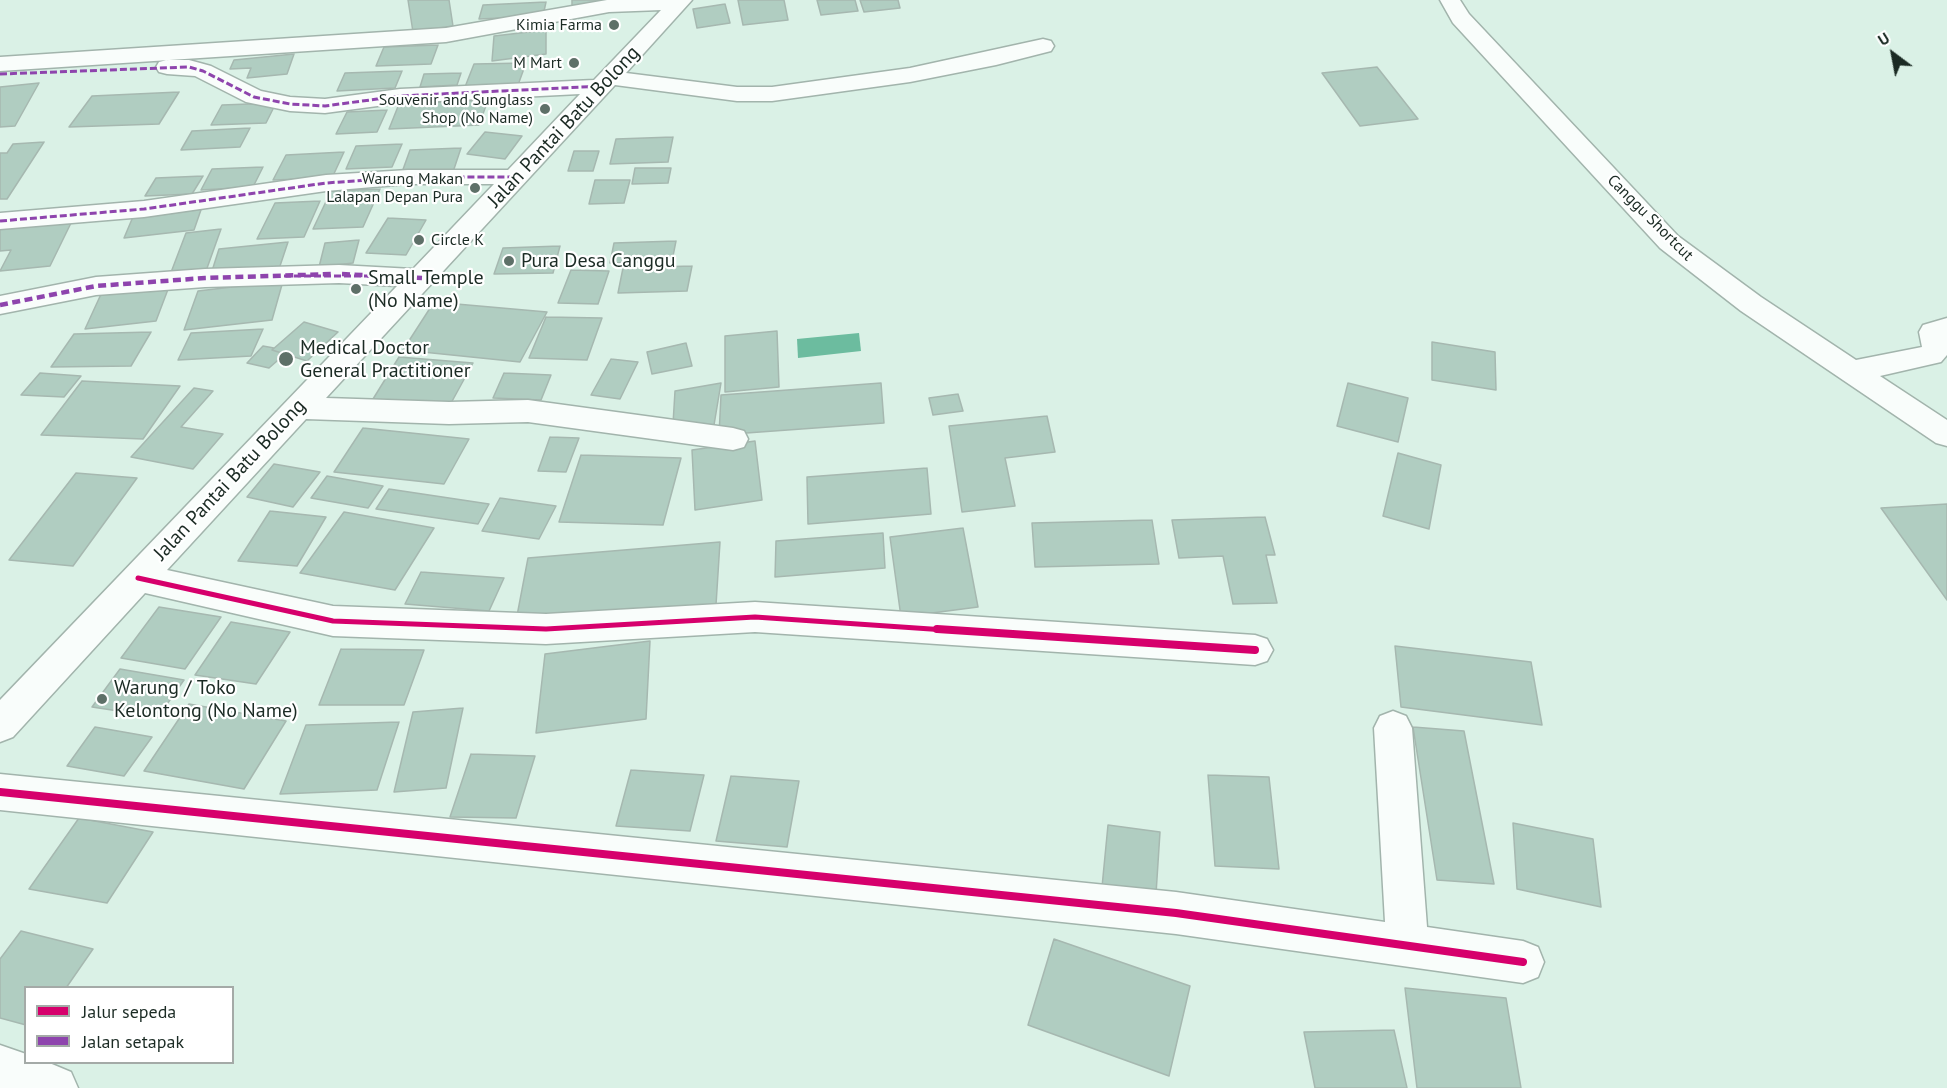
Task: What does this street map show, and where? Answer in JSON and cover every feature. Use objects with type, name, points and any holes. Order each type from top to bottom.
[{"type":"street","name":"Canggu Shortcut","points":[[1450,0],[1461,18],[1669,242],[1751,304],[1947,435]]},
{"type":"street","points":[[0,64],[446,35],[609,6],[680,2]]},
{"type":"street","name":"Jalan Pantai Batu Bolong","points":[[0,724],[680,2]]},
{"type":"street","points":[[0,74],[189,67],[203,70],[255,97],[290,104],[325,106],[400,96],[606,82],[737,94],[772,94],[909,75],[1043,46]]},
{"type":"street","points":[[0,221],[144,209],[326,183],[408,177],[517,177]]},
{"type":"street","points":[[0,305],[96,286],[205,278],[339,274],[422,278]]},
{"type":"street","points":[[1854,371],[1931,356],[1937,348],[1933,333],[1947,328]]},
{"type":"street","points":[[298,408],[449,413],[528,411],[733,439]]},
{"type":"street","points":[[138,578],[333,621],[546,629],[755,617],[1255,650]]},
{"type":"street","points":[[1393,728],[1407,946]]},
{"type":"street","points":[[0,792],[1176,913],[1522,962]]},
{"type":"street","points":[[0,1067],[55,1088]]},
{"type":"shaded area","points":[[859,333],[861,351],[798,358],[797,339]]},
{"type":"building","points":[[408,0],[449,0],[453,26],[413,32]]},
{"type":"building","points":[[572,0],[629,0],[572,7]]},
{"type":"building","points":[[738,0],[784,0],[788,20],[743,25]]},
{"type":"building","points":[[817,0],[855,0],[858,11],[821,15]]},
{"type":"building","points":[[860,0],[898,0],[900,8],[864,12]]},
{"type":"building","points":[[546,2],[543,16],[479,19],[483,5]]},
{"type":"building","points":[[725,4],[730,23],[697,28],[693,9]]},
{"type":"building","points":[[546,30],[546,54],[492,61],[494,36]]},
{"type":"building","points":[[438,45],[431,64],[376,66],[384,47]]},
{"type":"building","points":[[294,54],[287,74],[247,78],[251,68],[230,69],[234,60]]},
{"type":"building","points":[[526,63],[518,85],[465,87],[474,64]]},
{"type":"building","points":[[1377,67],[1418,119],[1360,126],[1322,73]]},
{"type":"building","points":[[402,71],[395,88],[337,91],[345,73]]},
{"type":"building","points":[[461,73],[457,85],[420,87],[424,74]]},
{"type":"building","points":[[39,83],[15,126],[0,127],[0,87]]},
{"type":"building","points":[[179,92],[159,124],[69,127],[92,96]]},
{"type":"building","points":[[488,100],[479,125],[389,129],[399,104]]},
{"type":"building","points":[[276,103],[266,123],[211,125],[222,105]]},
{"type":"building","points":[[387,110],[377,132],[336,134],[347,112]]},
{"type":"building","points":[[250,128],[240,147],[181,150],[192,131]]},
{"type":"building","points":[[485,132],[522,136],[505,159],[467,154]]},
{"type":"building","points":[[673,137],[668,162],[610,164],[616,139]]},
{"type":"building","points":[[44,142],[7,199],[0,199],[0,153],[7,153],[13,144]]},
{"type":"building","points":[[402,144],[392,167],[346,169],[356,146]]},
{"type":"building","points":[[461,148],[453,172],[401,175],[410,150]]},
{"type":"building","points":[[574,151],[599,151],[593,171],[568,171]]},
{"type":"building","points":[[344,152],[332,178],[273,180],[286,155]]},
{"type":"building","points":[[263,167],[253,187],[201,190],[212,169]]},
{"type":"building","points":[[635,168],[671,168],[668,183],[632,184]]},
{"type":"building","points":[[203,176],[192,194],[145,196],[156,178]]},
{"type":"building","points":[[595,180],[630,180],[624,203],[589,204]]},
{"type":"building","points":[[380,189],[363,227],[313,229],[331,191]]},
{"type":"building","points":[[320,201],[304,237],[257,239],[275,203]]},
{"type":"building","points":[[203,204],[194,230],[124,238],[135,212]]},
{"type":"building","points":[[388,218],[426,220],[406,255],[366,253]]},
{"type":"building","points":[[72,221],[50,266],[0,271],[11,250],[0,251],[0,229]]},
{"type":"building","points":[[221,229],[206,271],[170,275],[186,233]]},
{"type":"building","points":[[359,240],[353,263],[319,267],[325,243]]},
{"type":"building","points":[[676,241],[672,261],[610,263],[614,243]]},
{"type":"building","points":[[288,242],[280,266],[211,274],[219,249]]},
{"type":"building","points":[[560,246],[553,273],[494,274],[503,248]]},
{"type":"building","points":[[692,266],[687,291],[618,293],[623,268]]},
{"type":"building","points":[[571,270],[609,271],[598,304],[558,303]]},
{"type":"building","points":[[283,281],[272,320],[184,330],[198,291]]},
{"type":"building","points":[[170,284],[156,321],[85,329],[102,292]]},
{"type":"building","points":[[434,302],[547,312],[520,362],[403,350]]},
{"type":"building","points":[[546,317],[602,318],[587,360],[529,358]]},
{"type":"building","points":[[304,322],[338,332],[307,361],[272,350]]},
{"type":"building","points":[[263,329],[251,356],[178,360],[191,333]]},
{"type":"building","points":[[777,331],[779,387],[725,392],[725,336]]},
{"type":"building","points":[[151,332],[131,366],[51,367],[74,334]]},
{"type":"building","points":[[1432,342],[1495,352],[1496,390],[1432,380]]},
{"type":"building","points":[[686,343],[692,366],[652,374],[647,352]]},
{"type":"building","points":[[263,346],[274,348],[272,350],[285,354],[269,368],[247,363]]},
{"type":"building","points":[[399,357],[473,363],[450,405],[373,399]]},
{"type":"building","points":[[611,359],[638,362],[620,399],[591,395]]},
{"type":"building","points":[[40,373],[81,376],[64,397],[21,395]]},
{"type":"building","points":[[504,373],[551,375],[541,400],[493,398]]},
{"type":"building","points":[[82,381],[180,386],[143,439],[41,435]]},
{"type":"building","points":[[721,383],[713,431],[673,424],[675,391]]},
{"type":"building","points":[[881,383],[884,423],[719,435],[721,395]]},
{"type":"building","points":[[1348,383],[1408,398],[1398,442],[1337,426]]},
{"type":"building","points":[[194,388],[213,391],[181,427],[223,434],[193,469],[131,457]]},
{"type":"building","points":[[958,394],[963,411],[933,415],[929,398]]},
{"type":"building","points":[[1047,416],[1055,452],[1005,458],[1015,506],[962,512],[949,426]]},
{"type":"building","points":[[363,428],[469,439],[444,484],[334,472]]},
{"type":"building","points":[[550,437],[579,438],[566,472],[538,471]]},
{"type":"building","points":[[755,441],[762,500],[695,510],[692,450]]},
{"type":"building","points":[[1398,453],[1441,465],[1429,529],[1383,516]]},
{"type":"building","points":[[581,455],[681,458],[663,525],[559,522]]},
{"type":"building","points":[[274,464],[320,472],[293,507],[247,497]]},
{"type":"building","points":[[927,468],[931,514],[808,524],[807,477]]},
{"type":"building","points":[[76,473],[137,478],[73,566],[9,560]]},
{"type":"building","points":[[327,476],[383,486],[368,508],[311,498]]},
{"type":"building","points":[[389,489],[489,504],[478,524],[376,509]]},
{"type":"building","points":[[500,498],[556,506],[539,539],[482,531]]},
{"type":"building","points":[[1947,504],[1947,600],[1881,508]]},
{"type":"building","points":[[270,511],[326,517],[297,566],[238,561]]},
{"type":"building","points":[[344,512],[434,528],[395,590],[300,573]]},
{"type":"building","points":[[1265,517],[1275,555],[1266,555],[1277,603],[1233,604],[1223,556],[1179,558],[1172,520]]},
{"type":"building","points":[[1152,520],[1159,564],[1035,567],[1032,523]]},
{"type":"building","points":[[963,528],[978,607],[901,617],[890,537]]},
{"type":"building","points":[[883,533],[885,568],[775,577],[776,541]]},
{"type":"building","points":[[720,542],[716,605],[516,621],[528,558]]},
{"type":"building","points":[[421,572],[504,578],[489,611],[405,604]]},
{"type":"building","points":[[159,607],[221,617],[185,669],[121,658]]},
{"type":"building","points":[[231,622],[290,632],[256,684],[195,675]]},
{"type":"building","points":[[650,641],[646,719],[536,733],[545,654]]},
{"type":"building","points":[[1395,646],[1531,662],[1542,725],[1401,707]]},
{"type":"building","points":[[341,649],[424,650],[404,705],[319,705]]},
{"type":"building","points":[[120,669],[184,680],[158,717],[92,707]]},
{"type":"building","points":[[189,704],[286,721],[244,789],[144,771]]},
{"type":"building","points":[[463,708],[446,788],[394,792],[413,712]]},
{"type":"building","points":[[399,722],[377,790],[280,794],[306,725]]},
{"type":"building","points":[[95,727],[152,737],[124,776],[67,766]]},
{"type":"building","points":[[1413,727],[1464,731],[1494,884],[1437,880]]},
{"type":"building","points":[[471,754],[535,756],[516,818],[450,817]]},
{"type":"building","points":[[631,770],[704,775],[690,831],[616,826]]},
{"type":"building","points":[[1208,775],[1269,777],[1279,869],[1215,866]]},
{"type":"building","points":[[731,776],[799,781],[787,847],[716,841]]},
{"type":"building","points":[[79,818],[153,832],[107,903],[29,889]]},
{"type":"building","points":[[1513,823],[1593,839],[1601,907],[1517,889]]},
{"type":"building","points":[[1108,825],[1160,832],[1156,894],[1102,887]]},
{"type":"building","points":[[21,931],[93,949],[67,986],[24,986],[24,1024],[0,1018],[0,959]]},
{"type":"building","points":[[1054,939],[1190,986],[1169,1076],[1028,1025]]},
{"type":"building","points":[[1405,988],[1506,998],[1521,1088],[1417,1088]]},
{"type":"building","points":[[1394,1030],[1407,1088],[1315,1088],[1304,1032]]},
{"type":"marked path","points":[[0,74],[189,67],[203,71],[254,97],[290,104],[325,106],[400,96],[602,86]]},
{"type":"marked path","points":[[0,221],[144,209],[326,183],[408,177],[517,177]]},
{"type":"marked path","points":[[0,305],[96,286],[205,278],[339,274],[422,278]]},
{"type":"cycle path","points":[[138,578],[333,621],[546,629],[755,617],[1255,650]]},
{"type":"cycle path","points":[[0,792],[1176,913],[1523,962]]},
{"type":"place","name":"Kimia Farma","points":[[614,25]]},
{"type":"place","name":"M Mart","points":[[574,63]]},
{"type":"place","name":"Souvenir and Sunglass Shop (No Name)","points":[[545,109]]},
{"type":"place","name":"Warung Makan Lalapan Depan Pura","points":[[475,188]]},
{"type":"place","name":"Circle K","points":[[419,240]]},
{"type":"place","name":"Pura Desa Canggu","points":[[509,261]]},
{"type":"place","name":"Small Temple (No Name)","points":[[356,289]]},
{"type":"place","name":"Medical Doctor General Practitioner","points":[[286,359]]},
{"type":"place","name":"Warung / Toko Kelontong (No Name)","points":[[102,699]]}]
